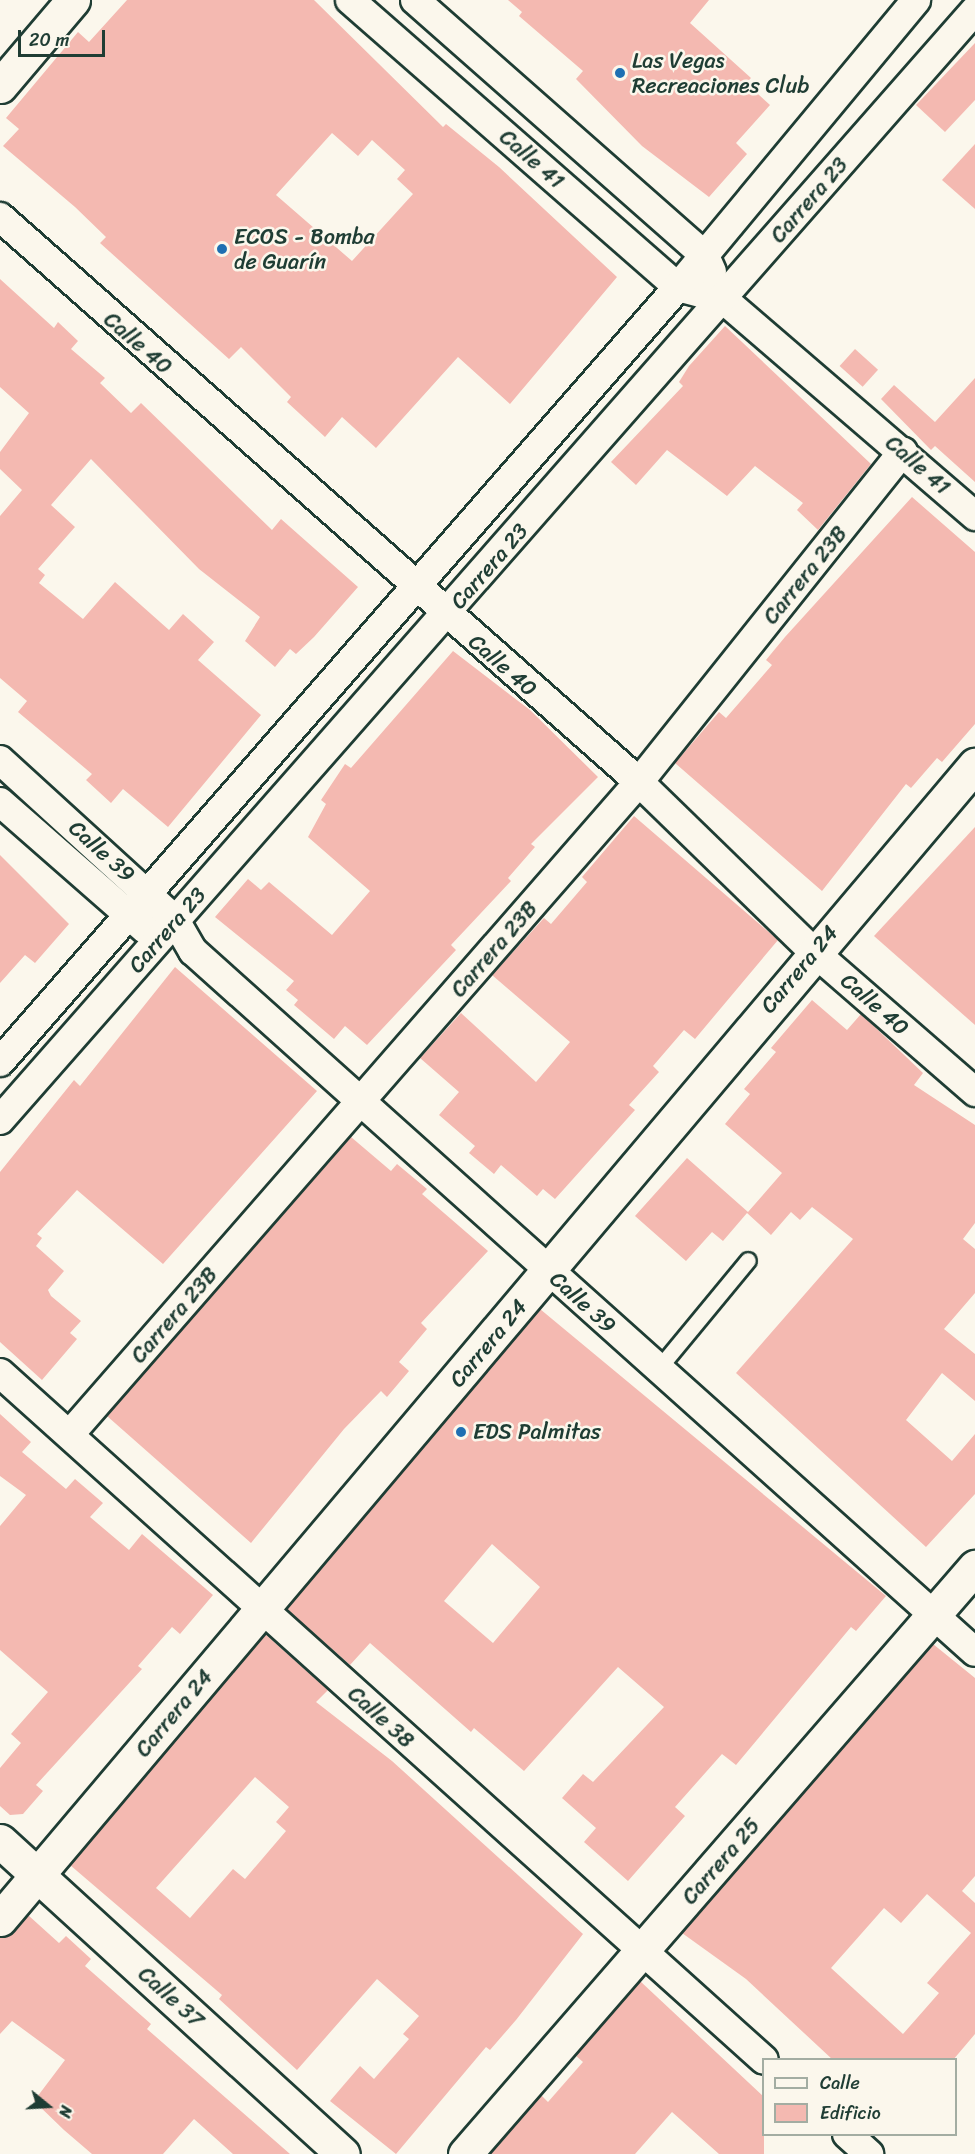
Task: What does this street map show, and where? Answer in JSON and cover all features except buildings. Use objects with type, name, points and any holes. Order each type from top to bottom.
[{"type":"street","points":[[0,86],[73,0]]},
{"type":"street","name":"Calle 41","points":[[350,0],[678,287],[723,299],[903,451],[975,516]]},
{"type":"street","name":"Calle 41","points":[[415,0],[705,256],[723,299]]},
{"type":"street","name":"Carrera 23","points":[[0,1062],[705,256],[916,0]]},
{"type":"street","name":"Carrera 23","points":[[0,1120],[446,616],[975,10]]},
{"type":"street","name":"Calle 40","points":[[0,217],[446,616],[639,782],[813,951],[975,1092]]},
{"type":"street","name":"Carrera 23B","points":[[70,1434],[639,782],[903,451]]},
{"type":"street","name":"Calle 39","points":[[0,760],[149,894],[167,931]]},
{"type":"street","name":"Carrera 24","points":[[0,1919],[549,1271],[813,951],[975,765]]},
{"type":"street","name":"Calle 39","points":[[0,802],[130,916],[167,931],[193,951],[975,1652]]},
{"type":"street","name":"Calle 38","points":[[0,1373],[762,2058]]},
{"type":"street","name":"Carrera 25","points":[[465,2154],[975,1567]]},
{"type":"street","name":"Calle 37","points":[[0,1840],[343,2154]]},
{"type":"street","points":[[849,2136],[869,2154]]},
{"type":"lane","points":[[658,1369],[748,1260]]},
{"type":"place","name":"Las Vegas Recreaciones Club","points":[[620,73]]},
{"type":"place","name":"ECOS - Bomba de Guarín","points":[[222,249]]},
{"type":"place","name":"EDS Palmitas","points":[[461,1432]]}]
